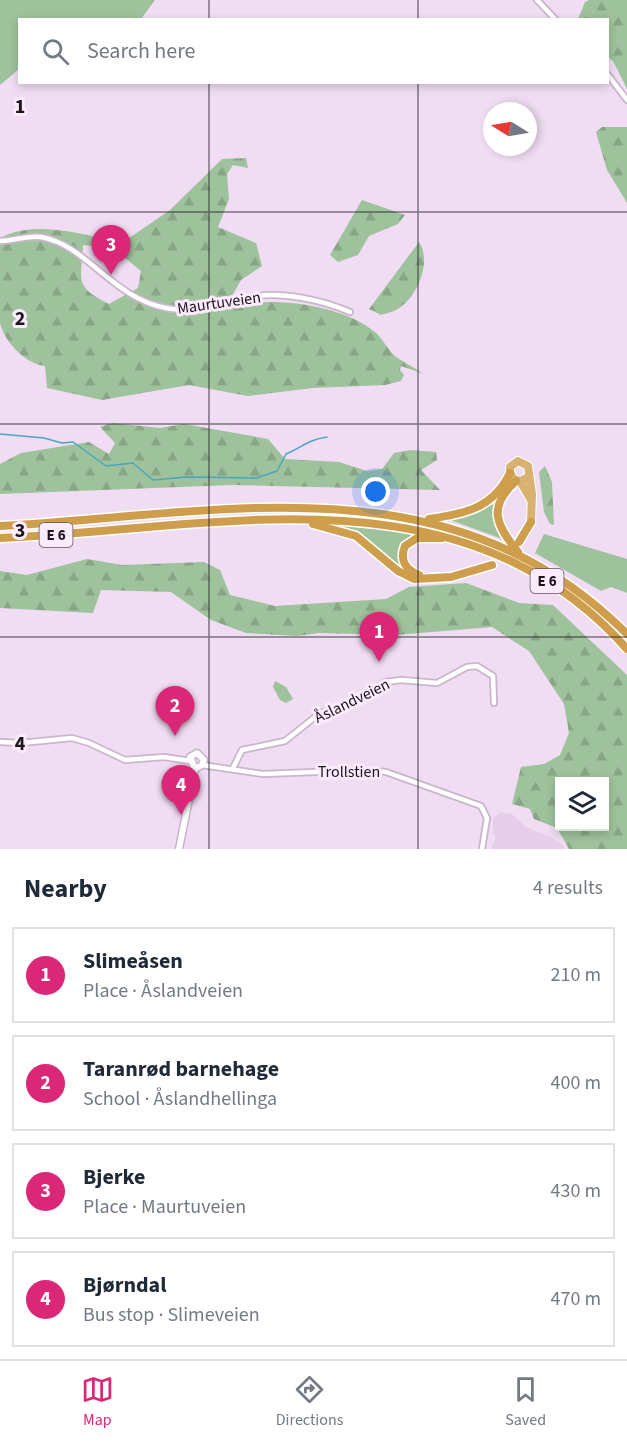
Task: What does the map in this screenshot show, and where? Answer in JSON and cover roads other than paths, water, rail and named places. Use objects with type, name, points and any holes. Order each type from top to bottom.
[{"type":"highway","points":[[519,542],[531,522],[531,500],[528,466],[521,461],[512,464],[510,473],[531,500]]},
{"type":"highway","name":"E 6","points":[[424,520],[461,514],[481,506],[498,492],[510,473]]},
{"type":"highway","points":[[518,481],[528,477]]},
{"type":"highway","name":"E 6","points":[[518,481],[503,496],[497,515],[503,534],[520,555]]},
{"type":"highway","name":"E 6","points":[[0,526],[256,510],[346,510],[424,520],[470,533],[520,555],[573,587],[627,634]]},
{"type":"highway","name":"E 6","points":[[0,538],[291,519],[379,523],[452,538],[493,553],[539,576],[580,606],[627,649]]},
{"type":"highway","name":"E 6","points":[[291,519],[348,532],[365,542],[403,574],[414,579],[465,574],[492,565]]},
{"type":"highway","name":"E 6","points":[[428,579],[406,567],[402,558],[404,548],[417,538],[452,538]]},
{"type":"street","points":[[537,0],[553,18]]},
{"type":"street","points":[[609,76],[627,100]]},
{"type":"street","name":"Maurtuveien","points":[[0,241],[35,237],[60,243],[77,253],[122,290],[162,308],[185,309],[259,296],[323,303],[350,312]]},
{"type":"street","name":"Åslandveien","points":[[233,768],[242,750],[285,741],[320,713],[349,705],[392,680],[437,683],[467,667],[477,666],[493,676],[494,703]]},
{"type":"street","points":[[0,742],[21,743],[72,738],[89,743],[125,760],[164,757],[190,761]]},
{"type":"street","points":[[179,849],[195,769],[190,761],[192,754],[198,753],[204,758],[202,765],[195,769]]},
{"type":"street","name":"Trollstien","points":[[202,765],[263,774],[372,771],[409,778],[481,806],[488,818],[482,849]]},
{"type":"waterway","points":[[0,434],[44,438],[62,443],[73,442],[106,466],[133,463],[153,480],[187,477],[256,478],[277,471],[286,454],[310,442],[327,437]]},
{"type":"place","name":"Bjerke","points":[[111,275]]},
{"type":"place","name":"Slimeåsen","points":[[379,662]]},
{"type":"place","name":"Taranrød barnehage","points":[[175,736]]},
{"type":"place","name":"Bjørndal","points":[[181,815]]}]
